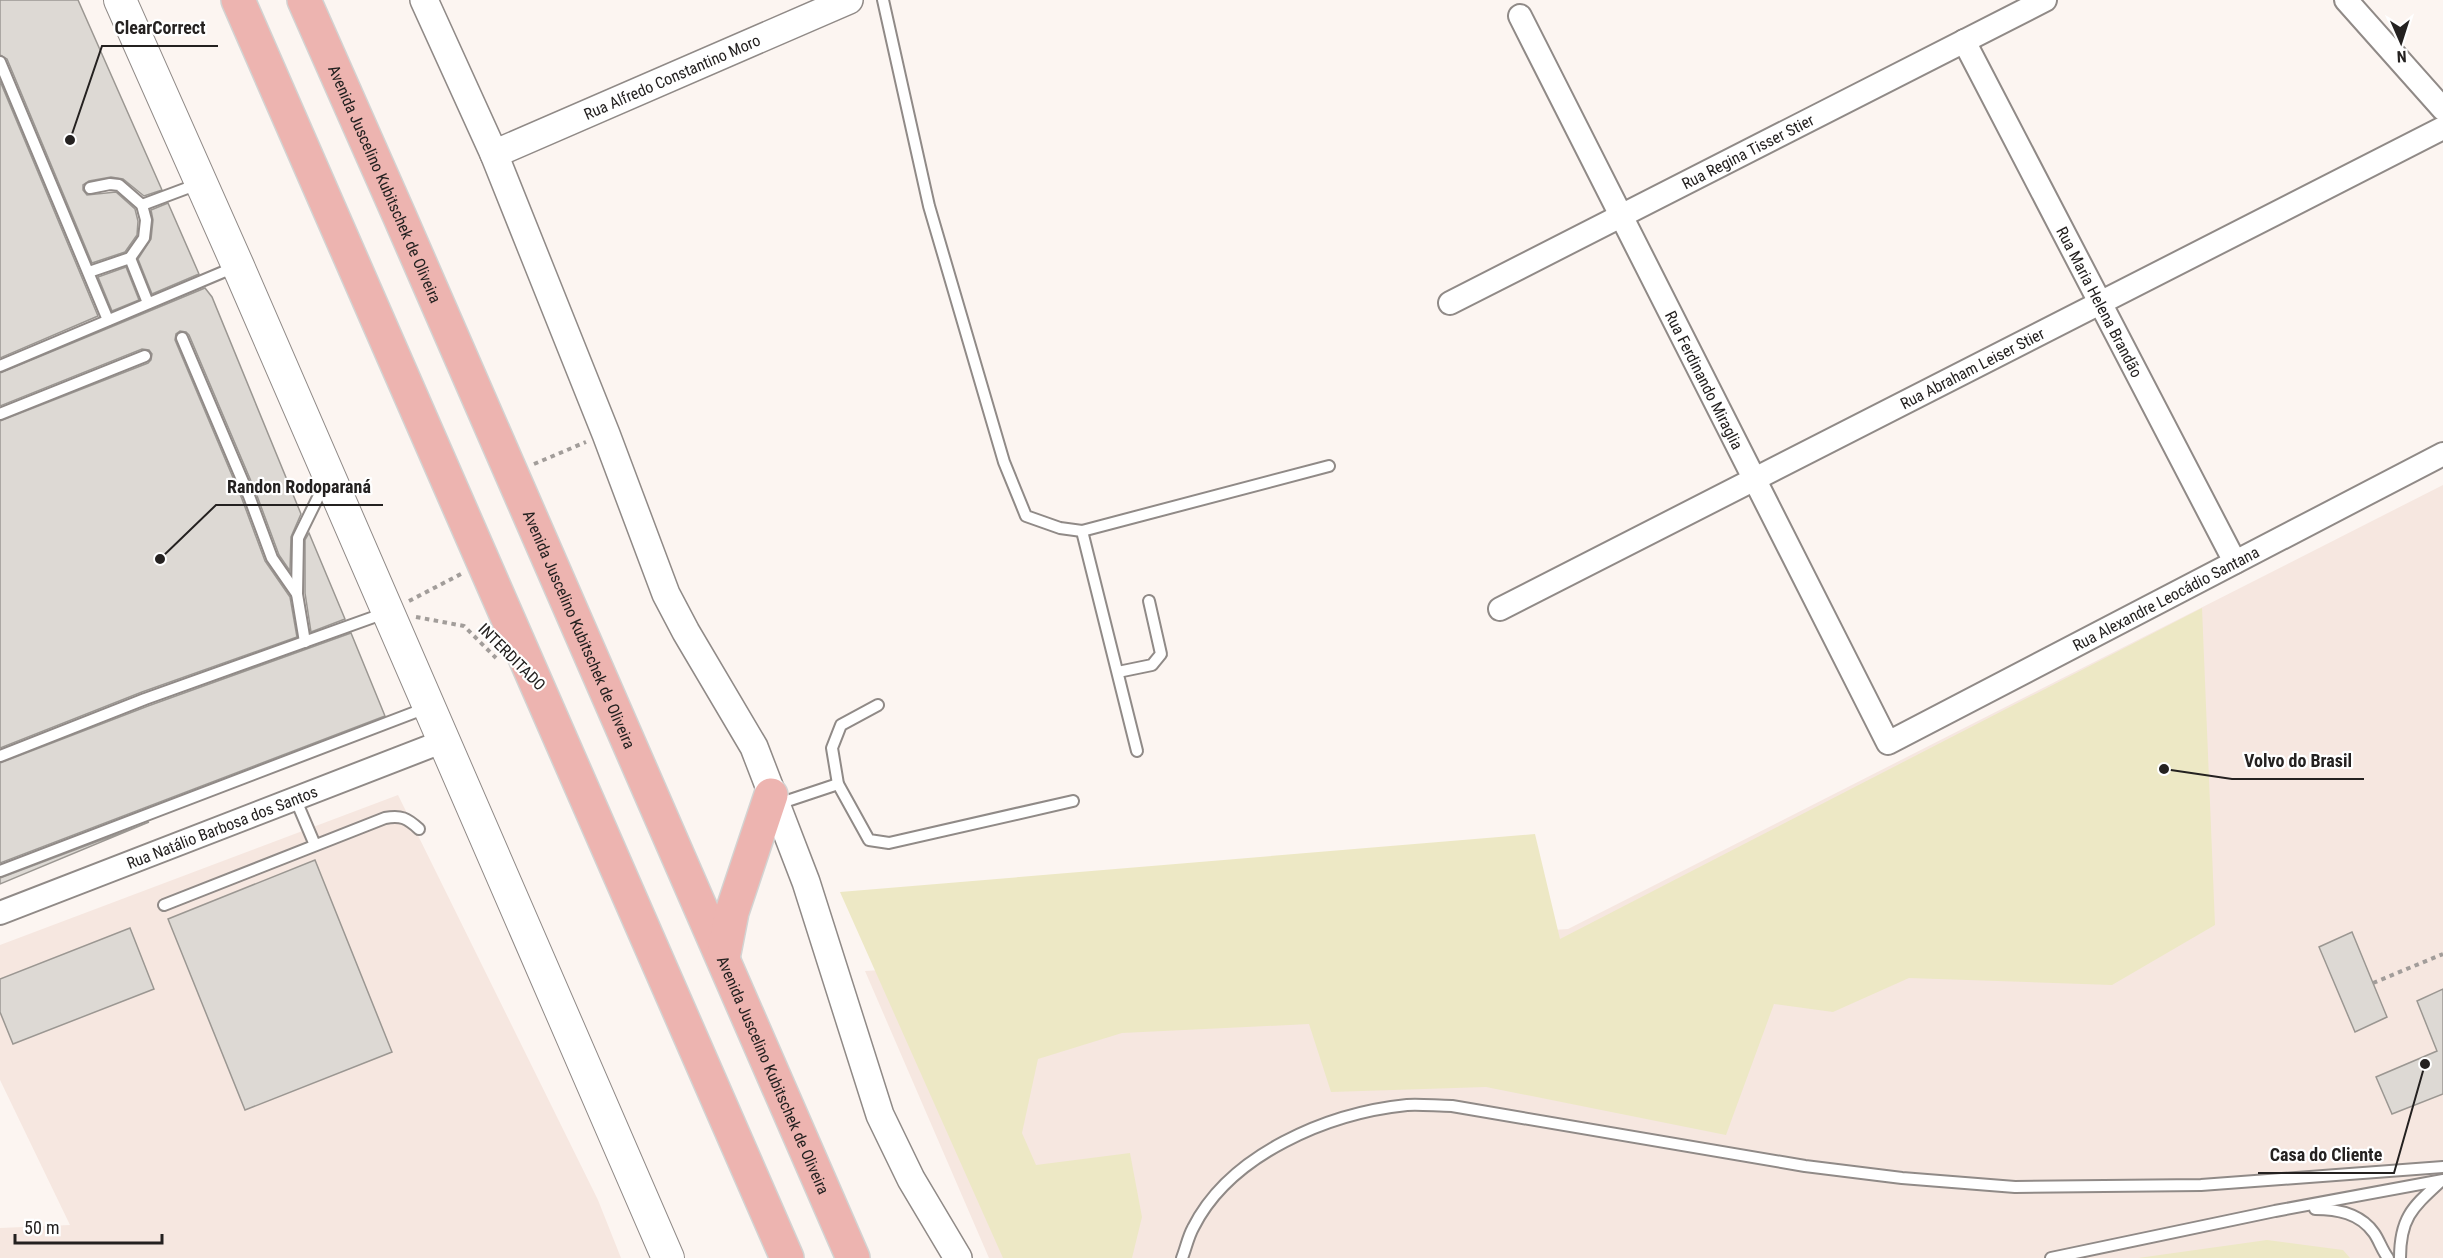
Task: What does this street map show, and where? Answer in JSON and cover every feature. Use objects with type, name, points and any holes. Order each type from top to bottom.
[{"type":"highway","points":[[238,0],[787,1258]]},
{"type":"highway","name":"Avenida Juscelino Kubitschek de Oliveira","points":[[304,0],[854,1258]]},
{"type":"highway","points":[[319,0],[335,71]]},
{"type":"highway","points":[[723,958],[732,912],[773,800]]},
{"type":"main road","points":[[120,0],[238,266],[668,1258]]},
{"type":"street","points":[[424,0],[494,154],[606,434],[666,594],[754,747],[806,882],[880,1115],[911,1179],[958,1258]]},
{"type":"street","name":"Rua Alfredo Constantino Moro","points":[[494,154],[849,0]]},
{"type":"street","name":"Rua Regina Tisser Stier","points":[[1450,303],[2045,0]]},
{"type":"street","points":[[2346,0],[2443,109]]},
{"type":"street","name":"Rua Ferdinando Miraglia","points":[[1520,16],[1888,743]]},
{"type":"street","name":"Rua Maria Helena Brandão","points":[[1964,41],[2235,562]]},
{"type":"street","name":"Rua Abraham Leiser Stier","points":[[1500,609],[2443,128]]},
{"type":"street","name":"Rua Alexandre Leocádio Santana","points":[[1888,743],[2443,454]]},
{"type":"street","name":"Rua Natálio Barbosa dos Santos","points":[[0,913],[444,741]]},
{"type":"lane","points":[[884,0],[929,206],[1004,462],[1026,516],[1060,528],[1082,531],[1329,466]]},
{"type":"lane","points":[[0,62],[108,320]]},
{"type":"lane","points":[[142,205],[201,183]]},
{"type":"lane","points":[[89,272],[130,258],[144,238],[146,220],[142,205],[119,185],[98,185],[90,188]]},
{"type":"lane","points":[[130,258],[148,303]]},
{"type":"lane","points":[[0,366],[238,266]]},
{"type":"lane","points":[[182,338],[249,496],[272,558],[297,594]]},
{"type":"lane","points":[[0,414],[145,356]]},
{"type":"lane","points":[[305,642],[297,594],[298,538],[328,476]]},
{"type":"lane","points":[[1082,531],[1137,750]]},
{"type":"lane","points":[[1118,672],[1152,665],[1161,654],[1149,601]]},
{"type":"lane","points":[[0,756],[145,699],[388,612]]},
{"type":"lane","points":[[878,705],[841,725],[832,748],[838,784],[869,840],[889,843],[1073,801]]},
{"type":"lane","points":[[0,870],[429,707]]},
{"type":"lane","points":[[773,800],[838,784]]},
{"type":"lane","points":[[295,798],[315,845]]},
{"type":"lane","points":[[164,905],[315,845],[396,816],[407,818],[419,829]]},
{"type":"lane","points":[[1182,1258],[1193,1227],[1223,1186],[1257,1158],[1310,1129],[1364,1113],[1407,1105],[1452,1106],[1805,1166],[1902,1178],[2015,1186],[2201,1185],[2443,1167]]},
{"type":"lane","points":[[2051,1258],[2276,1211],[2442,1181]]},
{"type":"lane","points":[[2400,1258],[2404,1221],[2418,1202],[2442,1181]]},
{"type":"lane","points":[[2276,1211],[2338,1209],[2356,1218],[2374,1232],[2388,1258]]},
{"type":"path","points":[[511,474],[606,434]]},
{"type":"path","points":[[388,612],[485,562]]},
{"type":"path","name":"INTERDITADO","points":[[388,612],[464,626],[497,660]]},
{"type":"path","points":[[2373,983],[2443,954]]},
{"type":"shaded area","points":[[2443,485],[2443,1258],[989,1258],[865,971],[1568,929]]},
{"type":"shaded area","points":[[2202,608],[2215,925],[2112,985],[1909,978],[1833,1012],[1774,1004],[1726,1135],[1486,1087],[1331,1092],[1309,1024],[1122,1033],[1038,1059],[1022,1133],[1036,1165],[1130,1153],[1142,1217],[1132,1258],[1003,1258],[840,892],[1535,834],[1560,939]]},
{"type":"shaded area","points":[[398,795],[598,1200],[621,1258],[0,1258],[0,1228],[70,1225],[0,1080],[0,945]]},
{"type":"shaded area","points":[[2267,1240],[2343,1250],[2350,1258],[2138,1258]]},
{"type":"building","points":[[0,0],[78,0],[162,190],[144,196],[123,179],[111,177],[89,181],[83,185],[83,190],[87,195],[116,192],[135,209],[138,221],[137,235],[125,252],[92,263],[7,59],[0,55]]},
{"type":"building","points":[[0,81],[98,316],[0,358]]},
{"type":"building","points":[[168,203],[199,274],[152,294],[138,259],[151,239],[153,220],[151,210]]},
{"type":"building","points":[[126,267],[139,300],[112,311],[98,277]]},
{"type":"building","points":[[205,288],[212,297],[301,514],[291,537],[290,571],[279,555],[256,493],[189,335],[180,331],[176,334],[175,340],[242,499],[265,561],[290,597],[297,637],[142,692],[0,748],[0,421],[148,363],[152,354],[149,350],[142,349],[0,406],[0,373]]},
{"type":"building","points":[[309,533],[345,619],[311,632],[305,593],[305,540]]},
{"type":"building","points":[[351,633],[385,716],[0,863],[0,763],[148,706]]},
{"type":"building","points":[[149,822],[0,884],[0,878]]},
{"type":"building","points":[[315,860],[392,1052],[245,1110],[168,919]]},
{"type":"building","points":[[130,928],[154,989],[13,1044],[0,1012],[0,979]]},
{"type":"building","points":[[2352,932],[2387,1017],[2355,1032],[2319,947]]},
{"type":"building","points":[[2443,989],[2443,1094],[2392,1114],[2376,1077],[2437,1051],[2417,1001]]},
{"type":"place","name":"ClearCorrect","points":[[70,140]]},
{"type":"place","name":"Randon Rodoparaná","points":[[160,559]]},
{"type":"place","name":"Volvo do Brasil","points":[[2164,769]]},
{"type":"place","name":"Casa do Cliente","points":[[2425,1064]]}]
